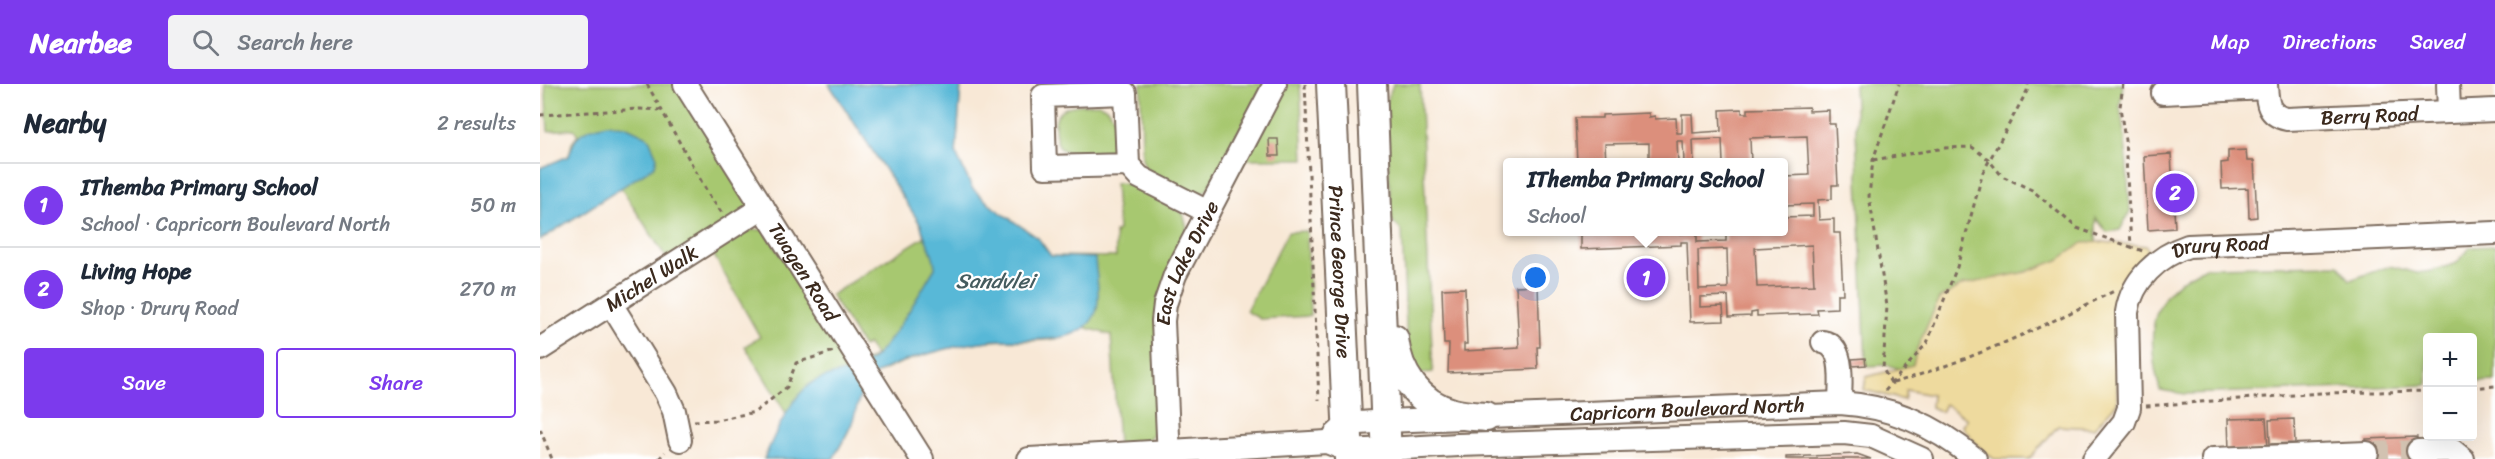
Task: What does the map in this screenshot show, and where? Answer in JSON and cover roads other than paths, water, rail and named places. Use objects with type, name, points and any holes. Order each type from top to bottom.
[{"type":"main road","name":"Prince George Drive","points":[[1331,84],[1343,444]]},
{"type":"main road","name":"Prince George Drive","points":[[1372,84],[1387,454]]},
{"type":"main road","points":[[1378,209],[1395,345],[1402,371],[1413,388],[1434,405],[1453,413],[1486,417]]},
{"type":"street","name":"Twagen Road","points":[[685,84],[922,459]]},
{"type":"street","name":"East Lake Drive","points":[[1168,455],[1163,341],[1165,304],[1175,275],[1275,84]]},
{"type":"street","points":[[2448,84],[2449,112]]},
{"type":"street","name":"Berry Road","points":[[2163,93],[2266,86],[2267,105],[2271,113],[2287,119],[2495,110]]},
{"type":"street","points":[[1128,165],[1046,167],[1043,96],[1125,93],[1128,165],[1139,177],[1208,212]]},
{"type":"street","name":"Michel Walk","points":[[540,349],[763,207]]},
{"type":"street","name":"Drury Road","points":[[2094,456],[2124,422],[2129,408],[2127,312],[2129,298],[2157,261],[2170,252],[2188,246],[2495,233]]},
{"type":"street","points":[[611,304],[666,393],[678,431]]},
{"type":"street","points":[[1823,342],[1831,345],[1836,351],[1840,403]]},
{"type":"street","name":"Capricorn Boulevard North","points":[[1343,444],[1386,421],[1840,403],[1871,406],[1924,425],[1971,456]]},
{"type":"street","points":[[1715,409],[1717,449]]},
{"type":"street","name":"Capricorn Boulevard North","points":[[1343,444],[1387,454],[1458,445],[1717,449],[1856,434],[1880,440],[1922,459]]},
{"type":"street","points":[[1029,459],[1168,455],[1343,444]]},
{"type":"street","points":[[2418,451],[2452,450],[2463,459]]},
{"type":"street","points":[[2213,459],[2367,453]]},
{"type":"water","name":"Sandvlei","points":[[829,84],[961,84],[956,154],[972,188],[994,208],[1038,238],[1051,256],[1095,258],[1098,292],[1096,312],[1089,324],[1064,337],[976,343],[946,349],[884,369],[869,380],[865,386],[852,423],[833,459],[764,459],[785,415],[800,394],[817,380],[855,369],[876,356],[900,325],[935,268],[921,225]]},
{"type":"water","points":[[607,124],[625,126],[648,137],[657,157],[655,166],[540,240],[540,168],[569,156],[574,142],[586,130]]},
{"type":"tunnel","points":[[2367,453],[2418,451]]},
{"type":"place","name":"Living Hope","points":[[2175,193]]},
{"type":"place","name":"IThemba Primary School","points":[[1646,278]]}]
